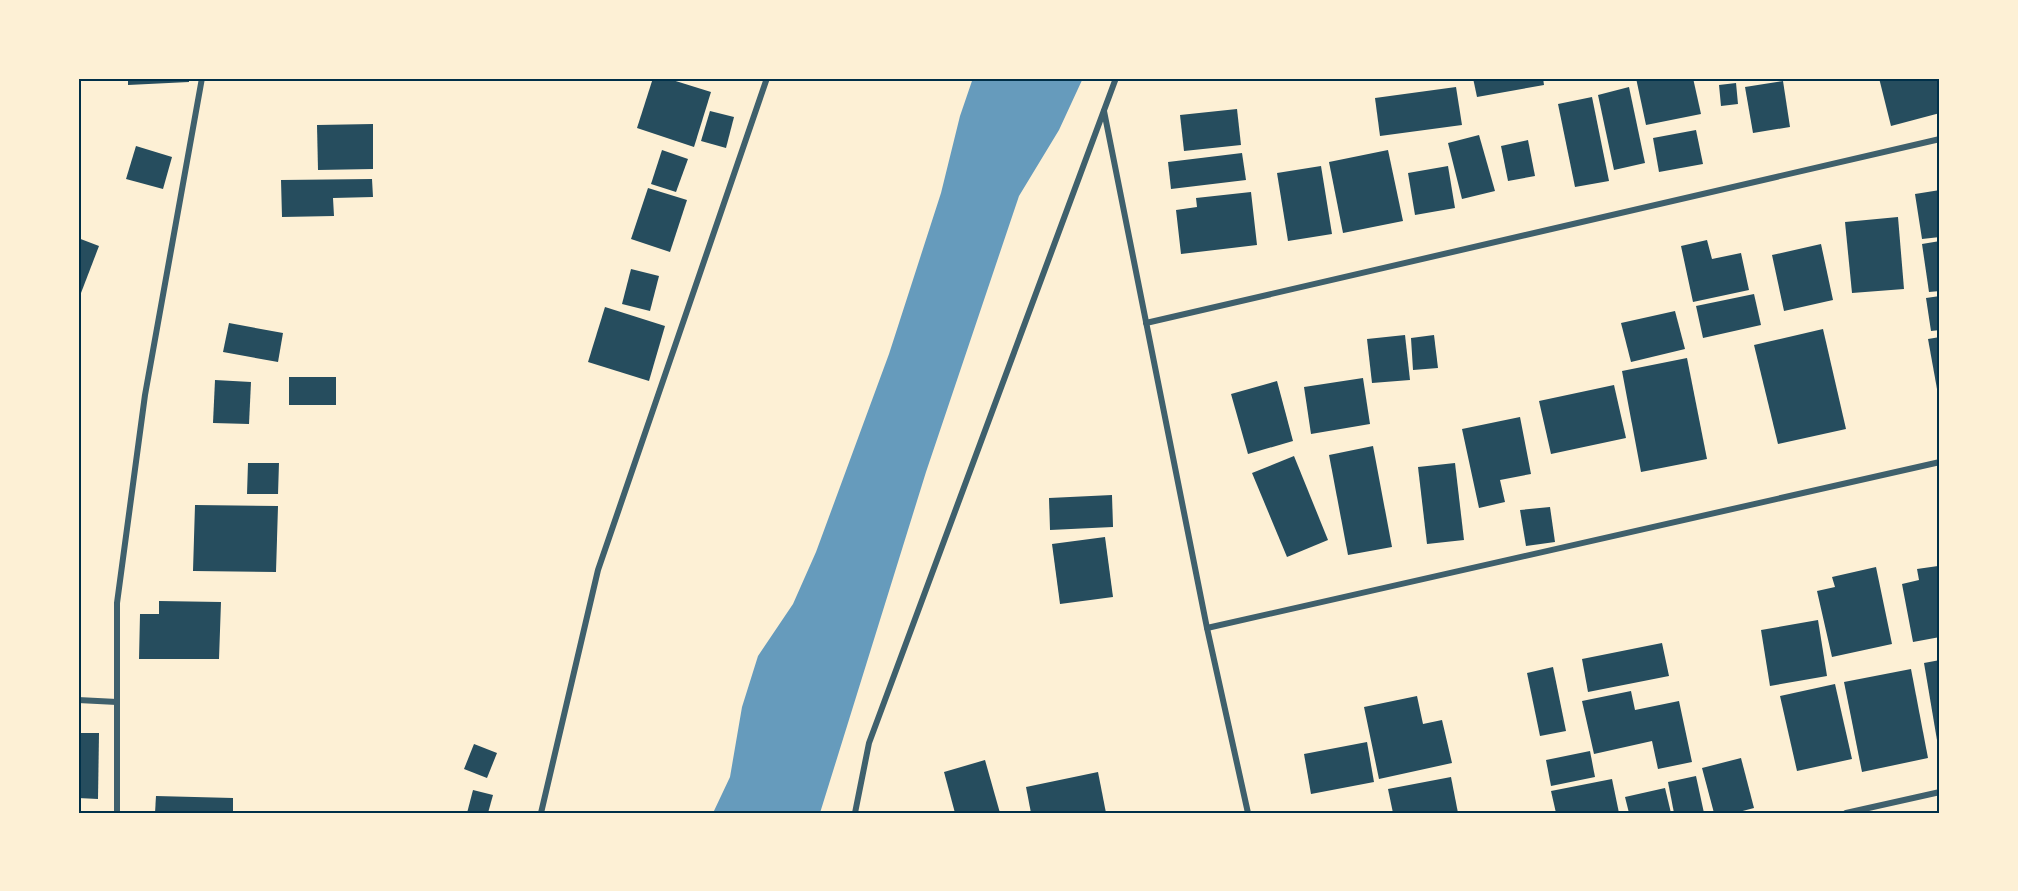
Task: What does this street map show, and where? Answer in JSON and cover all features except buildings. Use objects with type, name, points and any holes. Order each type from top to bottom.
[{"type":"street","points":[[117,813],[117,603],[145,395],[202,78]]},
{"type":"street","points":[[541,813],[598,570],[767,78]]},
{"type":"street","points":[[855,813],[869,743],[1116,78]]},
{"type":"street","points":[[1104,110],[1207,628],[1248,813]]},
{"type":"street","points":[[1146,323],[1940,140]]},
{"type":"street","points":[[1207,628],[1940,462]]},
{"type":"street","points":[[78,700],[117,702]]},
{"type":"street","points":[[1846,813],[1940,792]]},
{"type":"water","points":[[973,78],[1083,78],[1059,130],[1019,196],[926,472],[820,813],[713,813],[730,777],[742,707],[758,656],[793,604],[816,552],[889,354],[941,193],[960,116]]}]
